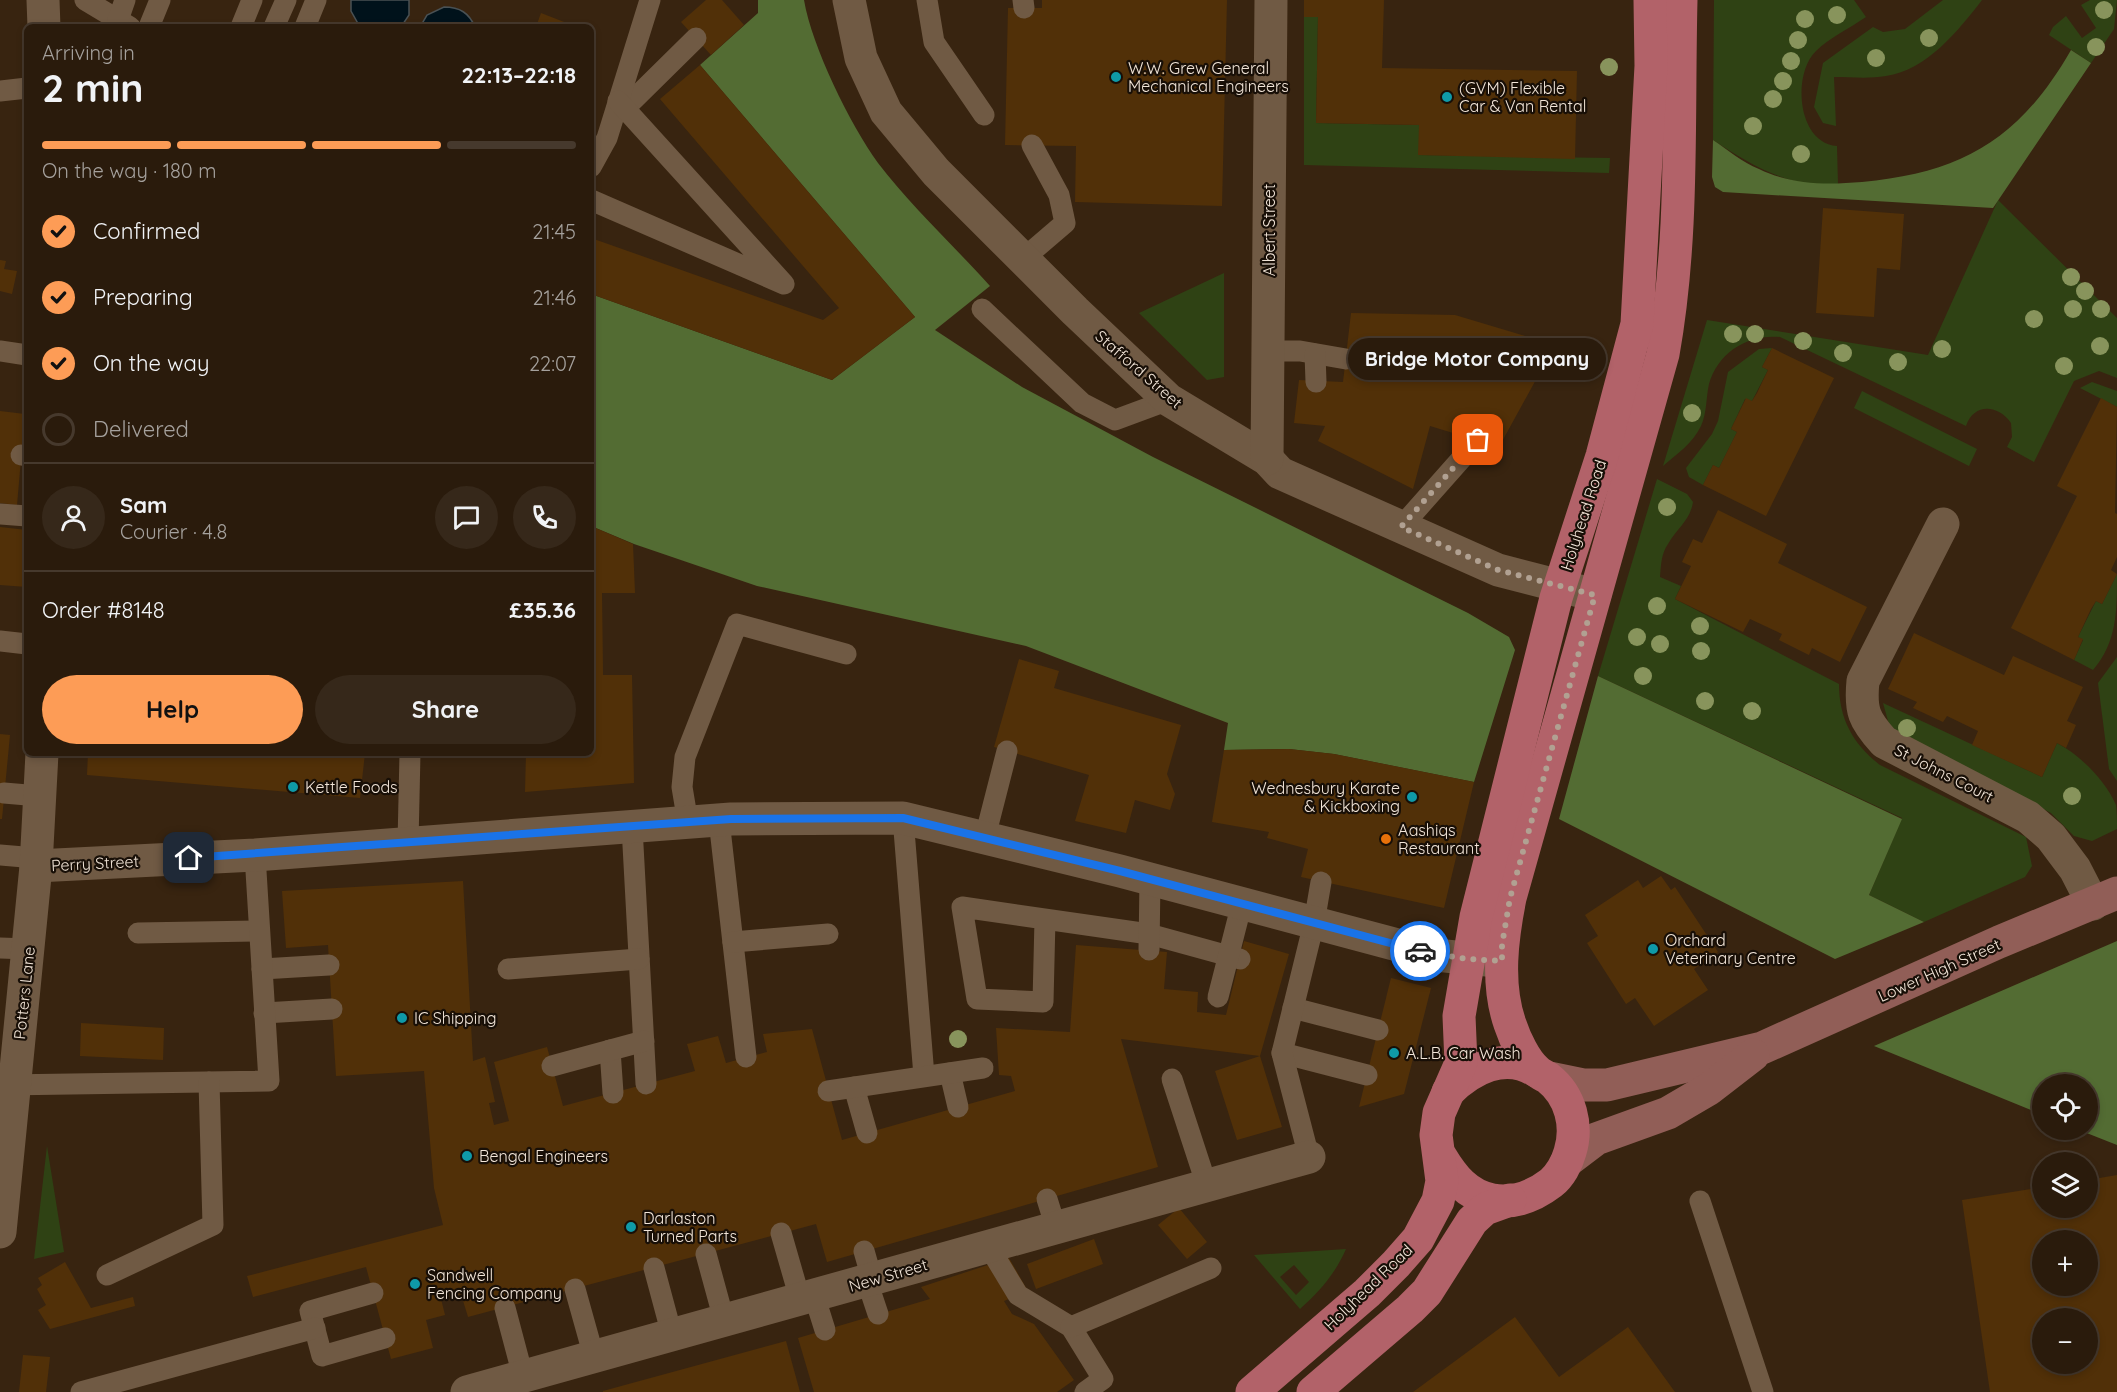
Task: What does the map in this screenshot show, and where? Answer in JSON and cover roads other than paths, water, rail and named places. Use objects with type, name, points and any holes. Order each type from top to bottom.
[{"type":"main road","name":"Holyhead Road","points":[[1558,663],[1560,586],[1602,456],[1637,324],[1651,66],[1650,0]]},
{"type":"main road","name":"Holyhead Road","points":[[1252,1392],[1367,1293],[1418,1239],[1438,1201],[1441,1157],[1436,1135],[1439,1113],[1461,1064],[1460,1016],[1467,959],[1520,802],[1558,663],[1595,595],[1658,376],[1673,297],[1678,227],[1681,0]]},
{"type":"main road","name":"Holyhead Road","points":[[1313,1392],[1427,1292],[1472,1221],[1485,1209],[1536,1194],[1554,1180],[1567,1161],[1574,1139],[1572,1117],[1564,1095],[1542,1075],[1522,1050],[1509,1023],[1503,987],[1502,945],[1510,898],[1520,802]]},
{"type":"main road","points":[[1448,1092],[1464,1076],[1485,1066],[1507,1063],[1529,1067],[1542,1075]]},
{"type":"main road","name":"Holyhead Road","points":[[1441,1157],[1453,1177],[1470,1191],[1492,1200],[1510,1200]]},
{"type":"street","points":[[43,0],[44,24]]},
{"type":"street","name":"Stafford Street","points":[[849,0],[861,58],[886,112],[936,172],[1169,399],[1267,459],[1280,473],[1498,570],[1595,595]]},
{"type":"street","name":"Albert Street","points":[[1267,459],[1271,0]]},
{"type":"street","points":[[1651,66],[1660,0]]},
{"type":"street","name":"St Johns Court","points":[[1943,524],[1863,681],[1860,703],[1868,725],[1884,742],[2028,817],[2051,837],[2075,869],[2105,898]]},
{"type":"street","name":"Potters Lane","points":[[0,1231],[14,948],[36,862],[42,756]]},
{"type":"street","name":"Perry Street","points":[[36,862],[255,855],[703,821],[903,818],[1150,879],[1435,955],[1502,961]]},
{"type":"street","name":"Lower High Street","points":[[1542,1075],[1583,1085],[1607,1085],[1761,1048],[1999,942],[2105,898]]},
{"type":"street","name":"Lower High Street","points":[[1567,1161],[1596,1139],[1668,1113],[1698,1095],[1761,1048]]},
{"type":"street","name":"New Street","points":[[467,1392],[807,1298],[868,1270],[972,1258],[1052,1213],[1207,1186],[1309,1157]]},
{"type":"lane","points":[[124,24],[125,0]]},
{"type":"lane","points":[[150,24],[160,0]]},
{"type":"lane","points":[[242,24],[252,0]]},
{"type":"lane","points":[[275,24],[286,0]]},
{"type":"lane","points":[[306,24],[316,0]]},
{"type":"lane","points":[[594,162],[622,104],[650,0]]},
{"type":"lane","points":[[927,0],[934,42],[984,115]]},
{"type":"lane","points":[[93,3],[124,24]]},
{"type":"lane","points":[[622,104],[696,39]]},
{"type":"lane","points":[[0,91],[24,88]]},
{"type":"lane","points":[[594,201],[784,285],[622,104]]},
{"type":"lane","points":[[1023,259],[1065,223],[1059,195],[1032,145]]},
{"type":"lane","points":[[981,309],[1082,403],[1098,412],[1115,420],[1169,399]]},
{"type":"lane","points":[[0,351],[24,355]]},
{"type":"lane","points":[[1268,351],[1300,351],[1346,359]]},
{"type":"lane","points":[[1315,354],[1316,382]]},
{"type":"lane","points":[[1401,527],[1478,440]]},
{"type":"lane","points":[[0,514],[24,516]]},
{"type":"lane","points":[[746,1057],[733,942],[703,821],[682,787],[685,757],[737,624],[846,654]]},
{"type":"lane","points":[[0,641],[24,644]]},
{"type":"lane","points":[[985,837],[1007,751]]},
{"type":"lane","points":[[408,843],[410,756]]},
{"type":"lane","points":[[4,793],[39,796]]},
{"type":"lane","points":[[903,818],[924,1076]]},
{"type":"lane","points":[[632,827],[646,1084]]},
{"type":"lane","points":[[0,855],[36,862]]},
{"type":"lane","points":[[7,1085],[269,1081],[255,855]]},
{"type":"lane","points":[[1149,942],[1150,879]]},
{"type":"lane","points":[[1309,1157],[1282,1053],[1314,922],[1321,882]]},
{"type":"lane","points":[[1218,996],[1234,958],[1242,903]]},
{"type":"lane","points":[[1045,919],[1043,1002],[977,999],[962,907],[1045,919],[1234,958]]},
{"type":"lane","points":[[138,933],[259,931]]},
{"type":"lane","points":[[733,942],[828,934]]},
{"type":"lane","points":[[508,969],[639,959]]},
{"type":"lane","points":[[262,969],[329,965]]},
{"type":"lane","points":[[1293,1008],[1378,1030]]},
{"type":"lane","points":[[264,1013],[332,1009]]},
{"type":"lane","points":[[552,1066],[644,1041]]},
{"type":"lane","points":[[610,1050],[613,1093]]},
{"type":"lane","points":[[1282,1053],[1367,1076]]},
{"type":"lane","points":[[828,1091],[983,1068]]},
{"type":"lane","points":[[950,1073],[958,1107]]},
{"type":"lane","points":[[1172,1079],[1207,1186]]},
{"type":"lane","points":[[107,1275],[213,1225],[209,1082]]},
{"type":"lane","points":[[854,1087],[867,1133]]},
{"type":"lane","points":[[1700,1201],[1764,1392]]},
{"type":"lane","points":[[781,1233],[807,1298],[825,1330]]},
{"type":"lane","points":[[706,1254],[724,1320]]},
{"type":"lane","points":[[972,1258],[1018,1295],[1071,1327],[1103,1379],[1085,1392]]},
{"type":"lane","points":[[654,1268],[672,1335]]},
{"type":"lane","points":[[1071,1327],[1211,1268]]},
{"type":"lane","points":[[868,1270],[878,1314]]},
{"type":"lane","points":[[575,1289],[594,1357]]},
{"type":"lane","points":[[373,1293],[310,1311],[322,1356],[385,1338]]},
{"type":"lane","points":[[504,1308],[523,1377]]},
{"type":"lane","points":[[81,1392],[138,1385],[315,1328]]},
{"type":"water","points":[[351,0],[409,0],[409,15],[403,24],[358,24],[351,11]]},
{"type":"water","points":[[444,7],[455,8],[470,18],[473,24],[422,24],[427,15]]},
{"type":"place","name":"W.W. Grew General Mechanical Engineers","points":[[1116,77]]},
{"type":"place","name":"(GVM) Flexible Car & Van Rental","points":[[1447,97]]},
{"type":"place","name":"Bridge Motor Company","points":[[1478,440]]},
{"type":"place","name":"Kettle Foods","points":[[293,787]]},
{"type":"place","name":"Wednesbury Karate & Kickboxing","points":[[1412,797]]},
{"type":"place","name":"Aashiqs Restaurant","points":[[1386,839]]},
{"type":"place","name":"Orchard Veterinary Centre","points":[[1653,949]]},
{"type":"place","name":"IC Shipping","points":[[402,1018]]},
{"type":"place","name":"A.L.B. Car Wash","points":[[1394,1053]]},
{"type":"place","name":"Bengal Engineers","points":[[467,1156]]},
{"type":"place","name":"Darlaston Turned Parts","points":[[631,1227]]},
{"type":"place","name":"Sandwell Fencing Company","points":[[415,1284]]}]
